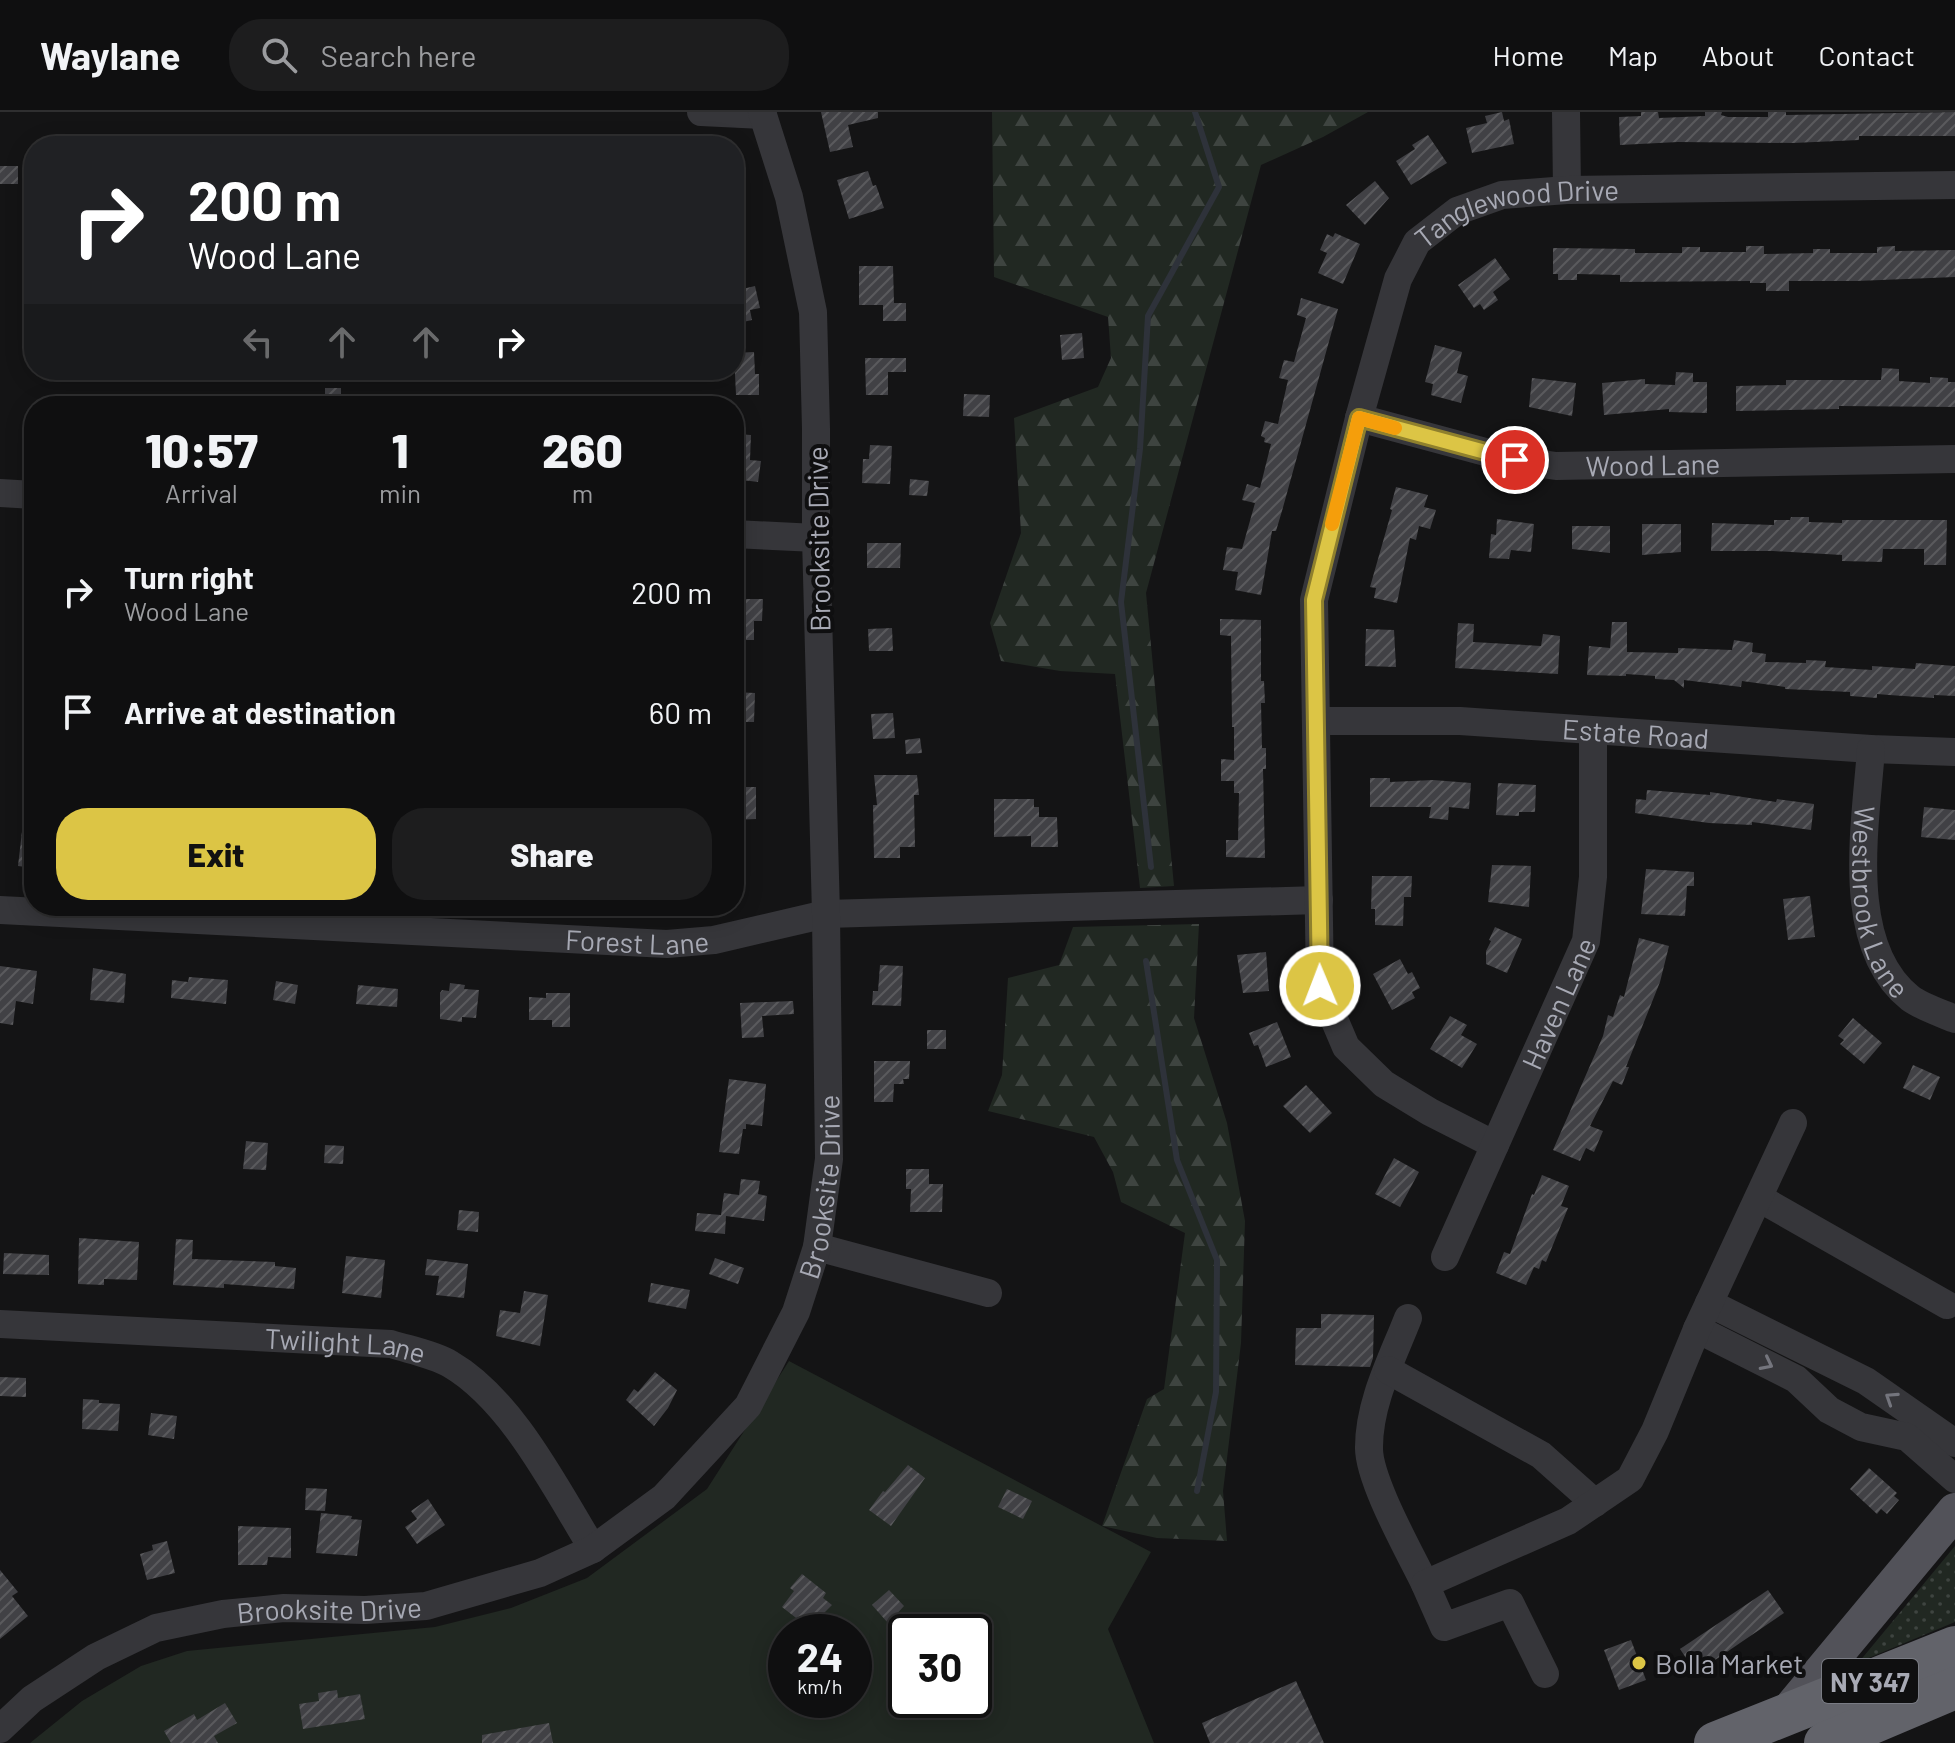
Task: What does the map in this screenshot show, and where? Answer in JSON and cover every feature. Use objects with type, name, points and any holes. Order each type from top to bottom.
[{"type":"highway","name":"NY 347","points":[[1715,1743],[1773,1729],[1955,1647]]},
{"type":"highway","name":"NY 347","points":[[1825,1743],[1955,1688]]},
{"type":"main road","points":[[1773,1729],[1955,1511]]},
{"type":"street","points":[[701,112],[762,114]]},
{"type":"street","points":[[1566,112],[1567,190]]},
{"type":"street","name":"Brooksite Drive","points":[[0,1729],[32,1699],[96,1657],[156,1628],[223,1614],[284,1608],[365,1610],[426,1606],[540,1573],[593,1549],[664,1497],[748,1406],[796,1312],[817,1247],[829,1159],[813,312],[789,197],[762,114]]},
{"type":"street","name":"Tanglewood Drive","points":[[1495,1145],[1384,1084],[1346,1047],[1320,986],[1314,600],[1359,418],[1398,279],[1417,242],[1457,211],[1502,195],[1567,190],[1955,185]]},
{"type":"street","name":"Wood Lane","points":[[1359,418],[1515,460],[1556,466],[1955,459]]},
{"type":"street","points":[[0,493],[24,494]]},
{"type":"street","points":[[744,534],[816,538]]},
{"type":"street","name":"Estate Road","points":[[1316,721],[1460,721],[1955,752]]},
{"type":"street","name":"Haven Lane","points":[[1445,1257],[1586,941],[1593,877],[1593,731]]},
{"type":"street","name":"Westbrook Lane","points":[[1871,749],[1864,894],[1873,945],[1890,976],[1911,998],[1955,1019]]},
{"type":"street","name":"Forest Lane","points":[[118,916],[667,944],[714,940],[826,914],[1319,900]]},
{"type":"street","name":"Forest Lane","points":[[0,910],[24,911]]},
{"type":"street","points":[[1425,1584],[1568,1521],[1630,1479],[1655,1431],[1697,1329],[1793,1123]]},
{"type":"street","points":[[1759,1198],[1947,1305]]},
{"type":"street","points":[[817,1247],[988,1293]]},
{"type":"street","points":[[1709,1303],[1866,1381],[1955,1443]]},
{"type":"street","points":[[1408,1318],[1374,1405],[1368,1450],[1381,1493],[1444,1627],[1510,1603],[1545,1674]]},
{"type":"street","name":"Twilight Lane","points":[[0,1324],[391,1344],[449,1363],[492,1396],[543,1468],[593,1549]]},
{"type":"street","points":[[1697,1329],[1796,1379],[1829,1410],[1861,1427],[1907,1437],[1955,1479]]},
{"type":"street","points":[[1818,1400],[1840,1368]]},
{"type":"street","points":[[1388,1370],[1541,1455],[1595,1503]]},
{"type":"green space","points":[[992,112],[1368,112],[1323,137],[1261,165],[1146,593],[1174,886],[1140,888],[1115,674],[1060,671],[1001,661],[990,623],[1021,533],[1014,418],[1098,387],[1111,358],[1108,317],[994,277]]},
{"type":"green space","points":[[1199,924],[1194,1018],[1227,1123],[1245,1221],[1241,1343],[1223,1491],[1227,1541],[1157,1538],[1102,1526],[1147,1399],[1164,1389],[1185,1233],[1121,1202],[1113,1172],[1094,1137],[988,1111],[1002,1075],[1008,978],[1059,965],[1073,927]]},
{"type":"green space","points":[[789,1361],[1151,1552],[1108,1629],[1154,1743],[30,1743],[82,1701],[141,1666],[187,1651],[435,1627],[511,1608],[587,1578],[707,1489]]},
{"type":"green space","points":[[1955,1546],[1955,1622],[1859,1662]]},
{"type":"building","points":[[821,112],[878,112],[878,118],[848,125],[853,147],[830,152]]},
{"type":"building","points":[[1502,112],[1504,121],[1509,119],[1514,144],[1472,153],[1466,128],[1487,123],[1485,116]]},
{"type":"building","points":[[1641,112],[1658,112],[1659,118],[1705,116],[1705,112],[1722,112],[1721,115],[1728,117],[1768,117],[1768,112],[1786,112],[1786,115],[1955,112],[1955,136],[1859,136],[1859,140],[1793,143],[1620,145],[1619,117],[1641,116]]},
{"type":"building","points":[[1428,135],[1447,163],[1411,185],[1396,161],[1415,149],[1412,145]]},
{"type":"building","points":[[0,166],[18,166],[18,184],[0,184]]},
{"type":"building","points":[[868,171],[884,208],[849,219],[837,180]]},
{"type":"building","points":[[1375,181],[1389,198],[1365,225],[1346,205]]},
{"type":"building","points":[[1335,233],[1360,244],[1343,284],[1318,273],[1327,253],[1320,250],[1327,234],[1333,237]]},
{"type":"building","points":[[1746,246],[1764,246],[1764,254],[1813,253],[1813,249],[1830,249],[1830,253],[1877,253],[1877,247],[1895,246],[1895,251],[1955,250],[1955,277],[1789,281],[1789,291],[1766,291],[1766,283],[1750,281],[1620,282],[1620,275],[1577,274],[1577,280],[1558,280],[1558,274],[1553,274],[1553,248],[1682,253],[1682,247],[1700,247],[1700,252],[1746,252]]},
{"type":"building","points":[[1495,258],[1510,279],[1493,292],[1498,300],[1484,310],[1480,304],[1474,308],[1458,285]]},
{"type":"building","points":[[859,266],[893,266],[894,303],[906,303],[906,321],[883,321],[883,305],[859,305]]},
{"type":"building","points":[[755,286],[760,308],[750,310],[752,320],[744,322],[744,289]]},
{"type":"building","points":[[1301,298],[1338,309],[1282,511],[1276,531],[1272,531],[1261,595],[1235,590],[1238,572],[1223,570],[1227,547],[1242,549],[1255,503],[1242,500],[1247,484],[1260,488],[1271,444],[1264,442],[1265,438],[1261,436],[1265,421],[1278,424],[1288,380],[1279,378],[1284,360],[1294,362],[1306,318],[1297,315]]},
{"type":"building","points":[[1082,333],[1084,358],[1062,360],[1060,335]]},
{"type":"building","points":[[1435,345],[1462,352],[1457,373],[1468,376],[1461,403],[1431,395],[1433,384],[1425,382]]},
{"type":"building","points":[[744,352],[754,352],[755,374],[759,374],[759,395],[736,395],[735,380],[744,380]]},
{"type":"building","points":[[865,358],[906,358],[906,372],[888,372],[888,395],[866,395]]},
{"type":"building","points":[[1882,368],[1899,369],[1899,381],[1930,383],[1930,377],[1948,378],[1948,382],[1955,382],[1955,407],[1839,406],[1839,409],[1736,411],[1736,386],[1786,385],[1786,380],[1881,380]]},
{"type":"building","points":[[1676,372],[1693,373],[1693,382],[1707,382],[1707,413],[1669,412],[1669,409],[1604,415],[1602,383],[1645,379],[1645,384],[1675,385]]},
{"type":"building","points":[[1532,378],[1576,383],[1572,416],[1529,407]]},
{"type":"building","points":[[325,388],[341,388],[341,396],[325,396]]},
{"type":"building","points":[[964,394],[990,395],[989,417],[963,416]]},
{"type":"building","points":[[744,435],[751,435],[750,460],[761,461],[758,482],[744,480]]},
{"type":"building","points":[[870,445],[892,446],[890,484],[862,483],[863,459],[869,459]]},
{"type":"building","points":[[910,479],[929,481],[927,496],[909,495]]},
{"type":"building","points":[[1396,487],[1428,495],[1424,507],[1436,510],[1430,529],[1419,526],[1416,540],[1410,538],[1397,603],[1374,598],[1376,588],[1370,587]]},
{"type":"building","points":[[1791,517],[1809,517],[1809,522],[1842,523],[1842,520],[1947,520],[1946,565],[1924,565],[1924,549],[1883,549],[1882,562],[1842,561],[1842,555],[1711,551],[1712,523],[1774,525],[1774,520],[1790,520]]},
{"type":"building","points":[[1497,519],[1534,524],[1531,552],[1511,550],[1509,559],[1489,558],[1491,534],[1496,535]]},
{"type":"building","points":[[1642,524],[1681,524],[1681,552],[1642,555]]},
{"type":"building","points":[[1572,526],[1610,526],[1610,553],[1572,549]]},
{"type":"building","points":[[867,543],[901,543],[900,568],[867,568]]},
{"type":"building","points":[[744,599],[763,599],[762,621],[754,621],[754,640],[744,640]]},
{"type":"building","points":[[1220,619],[1261,620],[1261,681],[1264,681],[1265,703],[1261,703],[1262,748],[1266,748],[1266,769],[1263,769],[1265,858],[1226,857],[1226,840],[1238,840],[1239,793],[1234,793],[1234,781],[1221,781],[1221,759],[1234,760],[1234,727],[1231,636],[1220,635]]},
{"type":"building","points":[[1612,622],[1627,622],[1627,652],[1678,653],[1678,648],[1732,650],[1734,640],[1753,643],[1752,652],[1766,654],[1765,662],[1826,661],[1825,667],[1872,670],[1872,666],[1915,669],[1916,663],[1955,666],[1955,696],[1934,695],[1934,698],[1877,694],[1877,698],[1850,696],[1850,692],[1785,689],[1742,681],[1741,687],[1684,680],[1684,688],[1674,680],[1655,679],[1655,676],[1587,675],[1589,646],[1610,648]]},
{"type":"building","points":[[1458,623],[1474,624],[1473,642],[1541,646],[1543,634],[1560,636],[1558,674],[1455,668]]},
{"type":"building","points":[[892,628],[893,651],[869,651],[868,629]]},
{"type":"building","points":[[1366,629],[1394,630],[1396,667],[1365,666]]},
{"type":"building","points":[[744,692],[755,693],[754,722],[744,722]]},
{"type":"building","points":[[893,713],[895,738],[873,739],[871,714]]},
{"type":"building","points":[[920,738],[922,753],[906,754],[905,740]]},
{"type":"building","points":[[874,775],[917,775],[919,795],[914,795],[915,847],[900,847],[900,858],[874,858],[873,805],[877,805]]},
{"type":"building","points":[[1370,778],[1390,778],[1390,782],[1433,780],[1471,783],[1469,809],[1449,807],[1448,820],[1429,818],[1431,807],[1370,807]]},
{"type":"building","points":[[1498,783],[1536,785],[1535,812],[1519,812],[1519,816],[1496,815]]},
{"type":"building","points":[[744,787],[756,787],[756,819],[744,820]]},
{"type":"building","points":[[1647,790],[1710,795],[1710,792],[1814,804],[1811,830],[1752,822],[1752,825],[1709,823],[1635,813],[1636,799],[1646,800]]},
{"type":"building","points":[[994,799],[1034,799],[1034,807],[1039,807],[1039,817],[1057,817],[1058,847],[1031,847],[1031,836],[994,837]]},
{"type":"building","points":[[1924,807],[1955,810],[1955,840],[1921,837]]},
{"type":"building","points":[[24,814],[24,867],[18,866]]},
{"type":"building","points":[[1492,865],[1531,866],[1529,907],[1488,902]]},
{"type":"building","points":[[1646,869],[1694,872],[1694,886],[1687,886],[1685,916],[1641,914]]},
{"type":"building","points":[[1372,876],[1412,876],[1411,897],[1404,897],[1403,926],[1375,925],[1375,909],[1371,909]]},
{"type":"building","points":[[1810,896],[1815,937],[1788,940],[1783,899]]},
{"type":"building","points":[[1495,927],[1522,939],[1507,973],[1486,964],[1486,951]]},
{"type":"building","points":[[1639,938],[1669,946],[1660,982],[1626,1067],[1629,1067],[1622,1085],[1613,1081],[1590,1126],[1603,1131],[1594,1152],[1586,1148],[1580,1161],[1553,1150],[1603,1036],[1608,1015],[1613,1017],[1620,995],[1624,997]]},
{"type":"building","points":[[1266,952],[1269,991],[1243,993],[1237,955]]},
{"type":"building","points":[[1400,959],[1408,974],[1412,972],[1420,988],[1412,992],[1415,998],[1392,1010],[1373,974]]},
{"type":"building","points":[[880,965],[903,966],[901,1006],[872,1005],[873,991],[878,991]]},
{"type":"building","points":[[0,966],[37,971],[33,1004],[16,1001],[13,1025],[0,1023]]},
{"type":"building","points":[[93,968],[126,974],[124,1003],[90,1000]]},
{"type":"building","points":[[189,977],[228,980],[226,1004],[171,998],[172,980],[188,982]]},
{"type":"building","points":[[276,981],[298,985],[295,1004],[273,1000]]},
{"type":"building","points":[[450,983],[465,985],[464,989],[479,990],[476,1018],[462,1017],[462,1022],[440,1019],[440,993],[442,990],[449,991]]},
{"type":"building","points":[[358,985],[398,989],[397,1007],[356,1004]]},
{"type":"building","points":[[546,993],[570,993],[570,1027],[552,1027],[552,1020],[529,1020],[529,997],[546,998]]},
{"type":"building","points":[[793,1001],[794,1014],[762,1016],[764,1037],[742,1038],[740,1003]]},
{"type":"building","points":[[1450,1016],[1467,1025],[1461,1035],[1477,1044],[1462,1068],[1430,1049]]},
{"type":"building","points":[[1853,1018],[1882,1043],[1864,1064],[1840,1044],[1844,1040],[1838,1036]]},
{"type":"building","points":[[1277,1022],[1291,1057],[1266,1067],[1258,1045],[1254,1046],[1249,1033]]},
{"type":"building","points":[[927,1030],[946,1030],[946,1049],[927,1049]]},
{"type":"building","points":[[874,1061],[910,1061],[909,1079],[903,1079],[904,1084],[894,1084],[893,1102],[874,1102]]},
{"type":"building","points":[[1913,1065],[1940,1077],[1930,1100],[1903,1088]]},
{"type":"building","points":[[729,1079],[766,1084],[762,1126],[746,1124],[739,1154],[719,1152]]},
{"type":"building","points":[[1306,1085],[1332,1113],[1310,1133],[1283,1106]]},
{"type":"building","points":[[246,1141],[268,1143],[266,1170],[243,1169]]},
{"type":"building","points":[[325,1145],[344,1146],[343,1164],[324,1163]]},
{"type":"building","points":[[1394,1158],[1419,1172],[1400,1207],[1375,1194]]},
{"type":"building","points":[[906,1169],[929,1169],[929,1184],[943,1184],[942,1212],[910,1212],[911,1189],[906,1189]]},
{"type":"building","points":[[1542,1175],[1569,1186],[1561,1206],[1568,1208],[1546,1262],[1542,1260],[1539,1269],[1534,1267],[1526,1285],[1496,1273],[1504,1252],[1510,1254]]},
{"type":"building","points":[[741,1179],[760,1181],[758,1194],[767,1196],[764,1221],[726,1216],[725,1234],[695,1231],[697,1213],[721,1215],[724,1193],[739,1195]]},
{"type":"building","points":[[459,1210],[479,1212],[478,1232],[457,1230]]},
{"type":"building","points":[[79,1238],[139,1242],[137,1280],[104,1279],[104,1285],[78,1284]]},
{"type":"building","points":[[176,1239],[193,1240],[192,1259],[275,1262],[275,1266],[296,1268],[294,1289],[224,1284],[224,1288],[173,1285]]},
{"type":"building","points":[[4,1253],[49,1255],[49,1275],[3,1274]]},
{"type":"building","points":[[346,1256],[385,1260],[381,1298],[342,1293]]},
{"type":"building","points":[[715,1258],[744,1268],[738,1284],[709,1274]]},
{"type":"building","points":[[427,1259],[468,1264],[464,1298],[436,1295],[439,1276],[425,1275]]},
{"type":"building","points":[[651,1283],[690,1290],[686,1309],[648,1302]]},
{"type":"building","points":[[524,1291],[548,1295],[540,1346],[496,1336],[500,1310],[520,1313]]},
{"type":"building","points":[[1321,1314],[1374,1315],[1370,1367],[1295,1365],[1296,1328],[1321,1328]]},
{"type":"building","points":[[655,1372],[677,1390],[654,1426],[626,1400],[634,1389],[638,1392]]},
{"type":"building","points":[[0,1377],[26,1378],[26,1397],[0,1396]]},
{"type":"building","points":[[83,1399],[120,1404],[118,1431],[82,1429]]},
{"type":"building","points":[[151,1413],[177,1416],[174,1439],[148,1435]]},
{"type":"building","points":[[908,1465],[925,1478],[891,1526],[869,1510]]},
{"type":"building","points":[[1869,1468],[1897,1493],[1894,1496],[1899,1500],[1887,1514],[1881,1509],[1877,1514],[1850,1489]]},
{"type":"building","points":[[306,1488],[327,1489],[325,1511],[305,1510]]},
{"type":"building","points":[[1007,1489],[1032,1501],[1023,1519],[998,1507]]},
{"type":"building","points":[[428,1499],[445,1525],[417,1544],[405,1527],[417,1519],[411,1511]]},
{"type":"building","points":[[321,1513],[362,1520],[357,1556],[316,1553]]},
{"type":"building","points":[[238,1526],[291,1528],[291,1558],[268,1557],[267,1565],[238,1565]]},
{"type":"building","points":[[167,1541],[175,1573],[147,1580],[140,1554],[153,1550],[152,1545]]},
{"type":"building","points":[[0,1570],[18,1592],[12,1596],[28,1616],[0,1639]]},
{"type":"building","points":[[802,1574],[826,1593],[823,1598],[832,1605],[823,1614],[791,1614],[782,1607],[794,1591],[790,1588]]},
{"type":"building","points":[[889,1590],[904,1606],[896,1614],[888,1614],[888,1623],[872,1605]]},
{"type":"building","points":[[1768,1590],[1784,1613],[1696,1673],[1680,1649]]},
{"type":"building","points":[[1631,1640],[1646,1680],[1619,1690],[1604,1650]]},
{"type":"building","points":[[1296,1681],[1324,1743],[1210,1743],[1202,1723]]},
{"type":"building","points":[[337,1690],[338,1698],[360,1694],[365,1719],[303,1729],[299,1704],[319,1701],[318,1693]]},
{"type":"building","points":[[225,1703],[237,1723],[214,1736],[218,1743],[171,1743],[164,1731],[194,1714],[197,1720]]},
{"type":"building","points":[[549,1723],[553,1743],[482,1743],[482,1735]]},
{"type":"waterway","points":[[1151,867],[1121,602],[1140,449],[1148,316],[1219,187],[1195,112]]},
{"type":"waterway","points":[[1146,961],[1177,1160],[1217,1260],[1216,1392],[1197,1491]]},
{"type":"slow traffic","points":[[1332,524],[1359,418],[1395,428]]},
{"type":"place","name":"Bolla Market","points":[[1639,1663]]},
{"type":"route","points":[[1320,986],[1314,600],[1359,418],[1515,460]]}]
